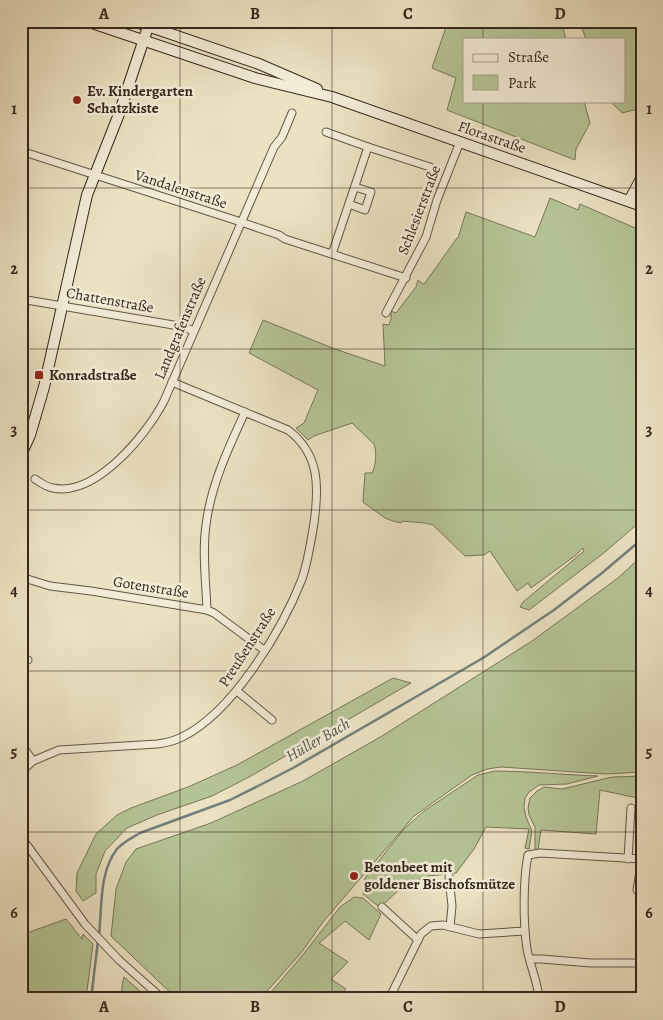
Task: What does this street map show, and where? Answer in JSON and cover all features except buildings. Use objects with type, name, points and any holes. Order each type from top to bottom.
[{"type":"main road","name":"Florastraße","points":[[86,21],[255,78],[332,97],[642,206]]},
{"type":"main road","name":"Florastraße","points":[[133,21],[149,24],[260,64],[332,97]]},
{"type":"main road","points":[[22,453],[28,442],[37,415],[87,195],[119,114],[149,24]]},
{"type":"main road","points":[[629,201],[642,176]]},
{"type":"street","name":"Landgrafenstraße","points":[[36,479],[53,489],[69,488],[87,482],[124,455],[150,424],[172,382],[274,147],[282,136],[292,113]]},
{"type":"street","points":[[326,132],[430,167]]},
{"type":"street","name":"Schlesierstraße","points":[[386,313],[426,237],[437,200],[460,142]]},
{"type":"street","points":[[332,254],[368,147]]},
{"type":"street","name":"Vandalenstraße","points":[[21,151],[406,278]]},
{"type":"street","points":[[349,204],[365,210],[371,192],[355,187]]},
{"type":"street","name":"Chattenstraße","points":[[21,299],[193,331]]},
{"type":"street","name":"Preußenstraße","points":[[21,772],[33,760],[50,752],[68,748],[157,744],[173,741],[201,725],[237,691],[284,618],[302,578],[308,556],[316,507],[317,483],[312,458],[300,440],[288,430],[172,382]]},
{"type":"street","points":[[208,610],[204,553],[211,497],[220,468],[245,412]]},
{"type":"street","name":"Gotenstraße","points":[[21,577],[50,586],[91,590],[208,610],[264,650]]},
{"type":"street","points":[[237,691],[272,720]]},
{"type":"street","points":[[21,744],[33,760]]},
{"type":"street","points":[[628,859],[631,808]]},
{"type":"street","points":[[21,838],[85,924],[163,999]]},
{"type":"street","points":[[538,999],[538,991],[527,950],[525,931],[528,855],[540,853],[642,860],[637,890]]},
{"type":"street","points":[[449,877],[452,906],[450,927]]},
{"type":"street","points":[[382,907],[418,940]]},
{"type":"street","points":[[390,999],[421,934],[431,926],[450,927],[479,934],[525,931]]},
{"type":"street","points":[[530,960],[642,963]]},
{"type":"green space","points":[[448,21],[561,21],[566,38],[463,38],[463,102],[584,102],[590,123],[576,149],[575,160],[447,110],[456,78],[432,68]]},
{"type":"green space","points":[[579,21],[642,21],[642,108],[622,113],[611,102],[626,102],[626,38],[586,38]]},
{"type":"green space","points":[[550,198],[578,210],[580,204],[642,231],[642,520],[605,552],[529,610],[520,607],[523,602],[584,551],[583,548],[531,588],[528,583],[517,591],[490,551],[484,555],[465,556],[433,525],[402,521],[401,523],[385,518],[363,502],[365,473],[372,473],[375,463],[376,451],[374,444],[352,423],[314,436],[308,440],[296,428],[304,423],[318,390],[249,353],[263,320],[335,349],[385,366],[383,324],[389,325],[391,311],[396,313],[416,287],[418,280],[423,284],[425,283],[458,238],[466,212],[535,237]]},
{"type":"green space","points":[[642,556],[642,772],[606,774],[501,767],[487,769],[472,775],[414,816],[323,922],[301,953],[260,999],[177,999],[111,936],[116,889],[126,862],[136,849],[211,823],[303,781],[382,736],[532,641],[618,578]]},
{"type":"green space","points":[[393,678],[411,683],[251,776],[212,796],[157,815],[127,828],[105,851],[96,874],[96,893],[83,901],[76,891],[77,873],[96,834],[117,815],[237,765]]},
{"type":"green space","points":[[495,771],[598,776],[567,784],[539,785],[529,792],[525,798],[524,807],[532,831],[529,849],[525,848],[529,829],[486,827],[474,849],[456,873],[429,876],[413,882],[401,888],[386,902],[378,906],[363,894],[365,878],[404,829],[424,811],[478,775]]},
{"type":"green space","points":[[642,776],[642,799],[600,790],[596,834],[541,830],[538,850],[535,849],[535,827],[528,808],[530,798],[537,791],[544,787],[562,789],[612,777]]},
{"type":"green space","points":[[354,897],[363,898],[381,914],[369,940],[345,921],[319,943],[348,962],[331,979],[346,989],[337,999],[265,999],[302,956],[340,907]]},
{"type":"green space","points":[[66,919],[82,939],[83,934],[93,944],[86,999],[21,999],[21,935]]},
{"type":"green space","points":[[124,977],[149,999],[125,999],[122,991]]},
{"type":"waterway","name":"Hüller Bach","points":[[99,935],[102,890],[107,868],[117,849],[125,842],[140,833],[230,800],[258,786],[293,768],[483,658],[554,610],[642,539]]},
{"type":"waterway","name":"Hüller Bach","points":[[91,999],[98,941]]},
{"type":"place","name":"Ev. Kindergarten Schatzkiste","points":[[77,100]]},
{"type":"place","name":"Konradstraße","points":[[39,375]]},
{"type":"place","name":"Betonbeet mit goldener Bischofsmütze","points":[[354,876]]}]
